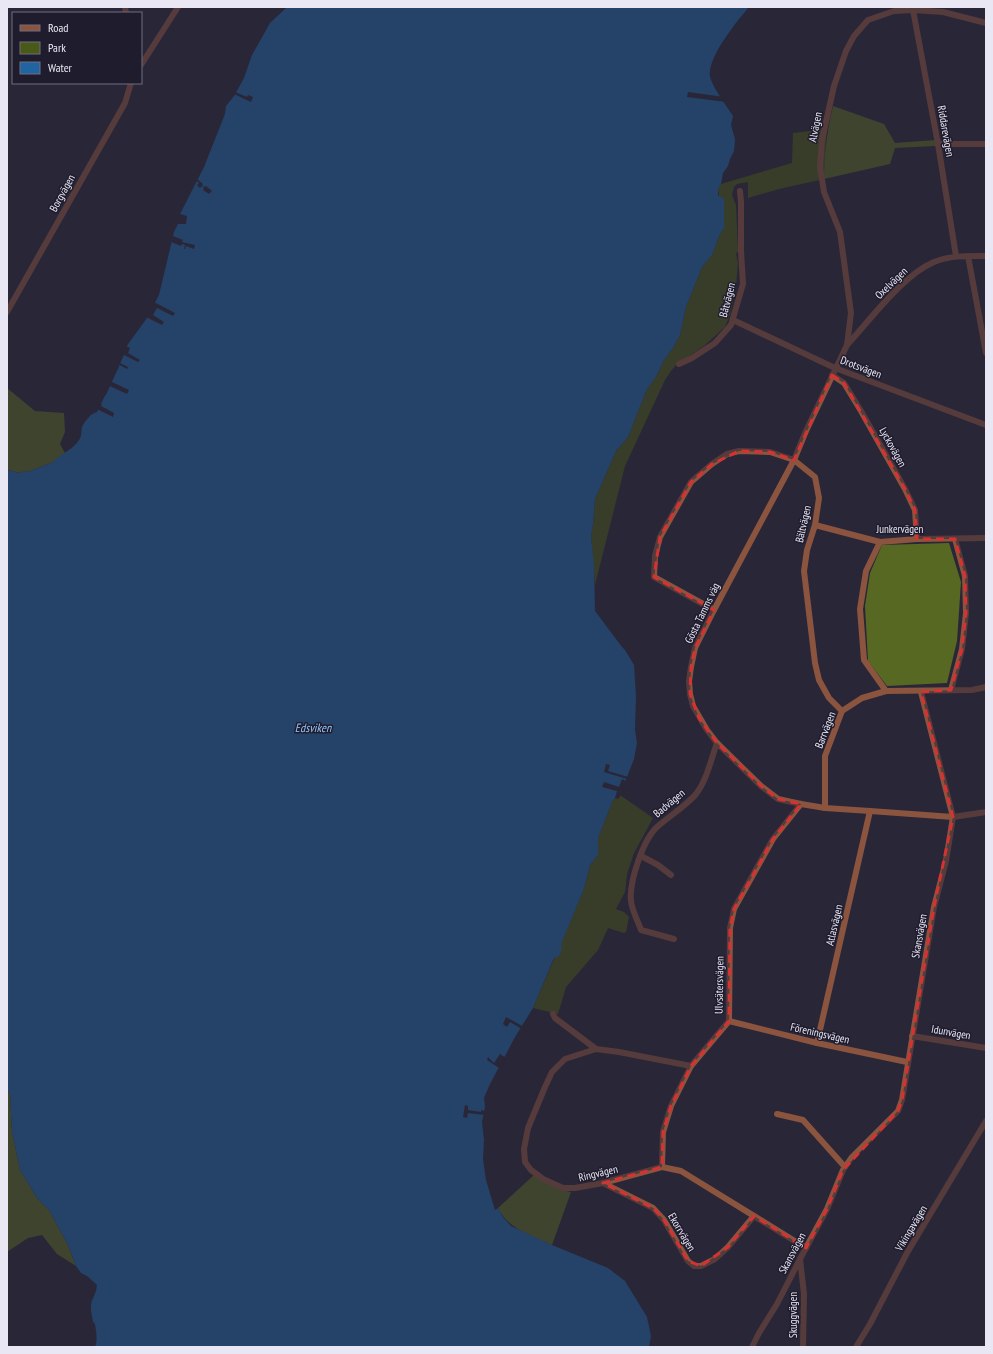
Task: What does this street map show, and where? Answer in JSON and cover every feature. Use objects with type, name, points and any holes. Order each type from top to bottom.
[{"type":"street","points":[[142,63],[178,7]]},
{"type":"street","name":"Alvägen","points":[[839,362],[847,345],[851,314],[840,232],[824,192],[820,167],[822,140],[834,86],[846,53],[854,36],[868,20],[894,12],[913,10],[942,12],[986,23]]},
{"type":"street","name":"Riddarevägen","points":[[913,10],[938,144],[956,256]]},
{"type":"street","name":"Borgvägen","points":[[7,312],[125,103],[131,84]]},
{"type":"street","points":[[938,144],[986,144]]},
{"type":"street","name":"Båtvägen","points":[[679,364],[692,358],[715,343],[731,325],[733,320],[743,284],[740,191]]},
{"type":"street","name":"Oxelvägen","points":[[847,345],[906,281],[921,269],[934,262],[956,256],[986,256]]},
{"type":"street","points":[[968,256],[986,353]]},
{"type":"street","name":"Drotsvägen","points":[[733,320],[835,368],[986,425]]},
{"type":"street","name":"Gösta Tamms väg","points":[[839,362],[794,460],[695,648],[691,666],[690,694],[693,706],[699,718],[717,743],[761,786],[778,798],[825,808],[953,816],[986,812]]},
{"type":"street","name":"Lyckovägen","points":[[832,375],[844,383],[906,489],[915,510],[917,539]]},
{"type":"street","name":"Bältvägen","points":[[714,610],[654,577],[655,556],[660,537],[691,482],[712,464],[727,454],[739,451],[770,452],[794,460],[815,477],[819,498],[815,525],[807,550],[804,571],[815,663],[819,680],[829,698],[842,711]]},
{"type":"street","name":"Junkervägen","points":[[815,525],[880,542],[917,539],[986,538]]},
{"type":"street","points":[[951,690],[962,649],[966,613],[965,576],[955,539]]},
{"type":"street","points":[[880,542],[866,571],[860,609],[864,660],[886,691]]},
{"type":"street","name":"Barrvägen","points":[[825,808],[825,756],[842,711],[862,698],[886,691],[921,692],[972,690],[986,687]]},
{"type":"street","name":"Skansvägen","points":[[752,1347],[777,1304],[827,1210],[845,1167],[852,1157],[898,1111],[902,1100],[907,1062],[934,907],[946,861],[953,816],[921,692]]},
{"type":"street","name":"Badvägen","points":[[674,939],[641,930],[631,903],[634,872],[648,839],[655,828],[696,794],[704,780],[717,743]]},
{"type":"street","name":"Ulvsätersvägen","points":[[662,1167],[663,1132],[671,1106],[692,1066],[729,1021],[730,928],[734,909],[773,839],[801,804]]},
{"type":"street","name":"Atlasvägen","points":[[817,1043],[870,811]]},
{"type":"street","points":[[641,856],[658,865],[671,875]]},
{"type":"street","name":"Ringvägen","points":[[553,1014],[555,1018],[596,1049]]},
{"type":"street","name":"Föreningsvägen","points":[[729,1021],[817,1043],[907,1062]]},
{"type":"street","name":"Idunvägen","points":[[912,1036],[986,1048]]},
{"type":"street","name":"Ringvägen","points":[[692,1066],[596,1049],[565,1059],[552,1072],[528,1128],[524,1149],[525,1162],[531,1170],[544,1179],[563,1188],[575,1188],[603,1183],[662,1167],[681,1171],[806,1248]]},
{"type":"street","points":[[778,1114],[803,1120],[845,1167]]},
{"type":"street","name":"Vikingavägen","points":[[856,1347],[870,1324],[907,1253],[986,1121]]},
{"type":"street","name":"Ekorrvägen","points":[[603,1183],[653,1208],[664,1220],[688,1261],[694,1266],[701,1266],[715,1259],[728,1247],[754,1216]]},
{"type":"street","name":"Skuggvägen","points":[[800,1259],[804,1294],[803,1347]]},
{"type":"highlighted area","points":[[832,375],[844,383],[905,489],[915,510],[917,539],[955,539],[965,576],[966,613],[962,649],[951,690],[921,692],[953,817],[934,907],[902,1100],[898,1111],[843,1170],[827,1209],[806,1248],[754,1216],[728,1247],[701,1266],[688,1261],[664,1220],[653,1208],[603,1183],[662,1167],[663,1132],[671,1106],[691,1066],[729,1021],[730,928],[734,909],[773,839],[801,804],[778,799],[761,786],[717,743],[699,718],[690,694],[691,667],[695,648],[714,610],[654,577],[660,537],[691,482],[712,464],[739,451],[770,452],[794,460]]},
{"type":"green space","points":[[833,106],[884,124],[895,143],[935,140],[935,146],[895,148],[890,164],[824,179],[826,142]]},
{"type":"green space","points":[[827,129],[824,179],[779,189],[748,198],[748,182],[737,184],[734,187],[732,195],[736,205],[738,251],[736,254],[738,263],[736,286],[730,315],[725,327],[704,346],[677,364],[665,380],[625,466],[595,585],[591,536],[595,499],[616,451],[628,437],[647,389],[656,377],[664,360],[680,335],[686,307],[702,267],[712,255],[720,234],[724,228],[718,189],[721,184],[792,163],[793,133]]},
{"type":"green space","points":[[7,388],[35,411],[64,413],[65,432],[60,444],[65,453],[53,462],[28,472],[24,471],[20,473],[7,470]]},
{"type":"green space","points":[[949,543],[961,582],[957,641],[947,683],[887,686],[868,661],[865,606],[870,573],[882,545]]},
{"type":"green space","points":[[620,795],[653,818],[634,853],[627,874],[625,892],[616,909],[624,912],[629,917],[626,932],[624,933],[608,928],[598,950],[566,987],[558,1014],[533,1008],[584,889],[590,865],[598,855],[598,838],[613,800]]},
{"type":"green space","points":[[7,1089],[10,1094],[12,1131],[20,1170],[37,1198],[49,1210],[68,1245],[76,1266],[57,1254],[42,1235],[28,1238],[7,1252]]},
{"type":"green space","points":[[534,1175],[562,1190],[571,1192],[552,1245],[514,1227],[508,1222],[498,1208]]},
{"type":"water","name":"Edsviken","points":[[287,7],[749,7],[724,40],[710,68],[710,76],[713,85],[733,116],[731,125],[735,139],[734,151],[728,166],[723,173],[721,184],[718,189],[718,195],[724,199],[724,228],[720,234],[712,255],[702,267],[686,307],[680,335],[664,360],[656,377],[647,389],[628,437],[616,451],[595,499],[591,536],[594,566],[595,611],[625,650],[634,665],[636,696],[635,730],[637,743],[634,759],[620,795],[613,800],[598,838],[598,855],[590,865],[584,889],[561,944],[562,949],[559,956],[554,958],[533,1008],[515,1037],[484,1098],[485,1107],[482,1122],[484,1140],[483,1159],[486,1180],[495,1210],[498,1208],[503,1217],[511,1226],[608,1268],[625,1281],[647,1317],[651,1336],[649,1347],[95,1347],[96,1333],[91,1306],[97,1285],[81,1273],[76,1266],[68,1245],[49,1210],[37,1198],[20,1170],[12,1131],[10,1094],[7,1089],[7,470],[19,473],[24,471],[28,472],[53,462],[79,440],[81,437],[82,427],[85,422],[90,416],[97,412],[118,369],[126,347],[147,318],[159,295],[174,232],[178,224],[186,224],[187,216],[180,214],[204,167],[225,114],[226,106],[234,96],[244,78],[252,55],[270,23]]},
{"type":"pier","points":[[235,92],[247,97],[248,95],[253,97],[251,102],[234,94]]},
{"type":"pier","points":[[688,92],[724,97],[726,102],[687,97]]},
{"type":"pier","points":[[197,179],[203,184],[202,185],[204,187],[206,186],[212,191],[209,194],[203,190],[204,188],[202,186],[200,188],[197,185],[199,183],[196,180]]},
{"type":"pier","points":[[173,236],[183,240],[182,242],[195,245],[194,249],[186,246],[184,249],[185,245],[182,244],[181,246],[171,242]]},
{"type":"pier","points":[[154,302],[175,313],[173,316],[157,308],[153,315],[164,322],[162,325],[146,317]]},
{"type":"pier","points":[[126,346],[130,348],[128,353],[140,360],[138,362],[124,355],[120,363],[128,367],[127,369],[118,364]]},
{"type":"pier","points":[[110,381],[129,390],[127,394],[110,386],[106,395],[104,394]]},
{"type":"pier","points":[[100,403],[102,404],[101,406],[114,413],[113,417],[97,409]]},
{"type":"pier","points":[[606,764],[610,765],[608,771],[628,777],[627,779],[604,772]]},
{"type":"pier","points":[[622,779],[626,781],[618,799],[615,798],[617,791],[602,787],[604,782],[619,787]]},
{"type":"pier","points":[[506,1017],[524,1027],[522,1029],[510,1022],[507,1027],[503,1024]]},
{"type":"pier","points":[[500,1054],[506,1058],[499,1068],[487,1060],[488,1057],[494,1063]]},
{"type":"pier","points":[[465,1105],[468,1106],[468,1110],[484,1111],[484,1115],[468,1113],[467,1118],[463,1117]]}]
